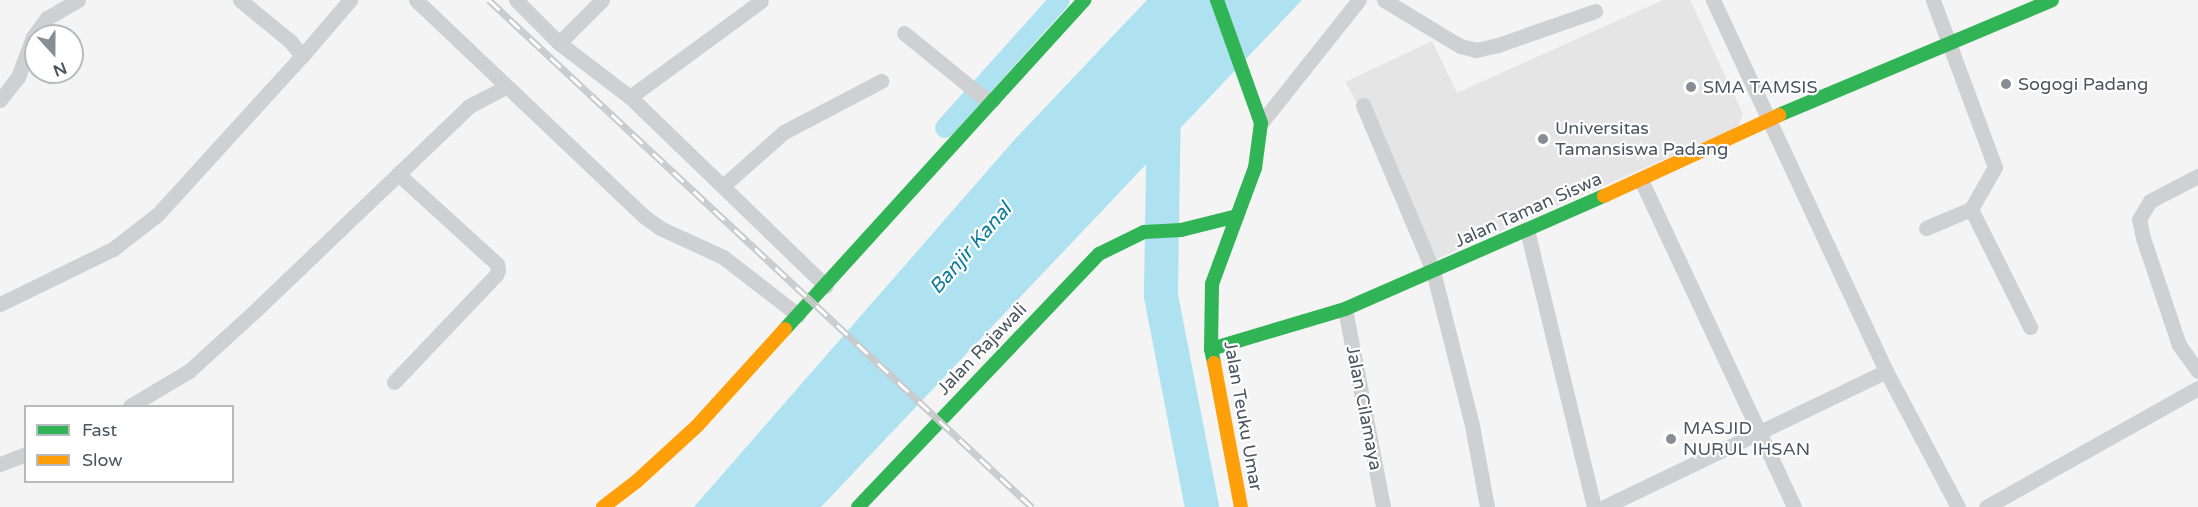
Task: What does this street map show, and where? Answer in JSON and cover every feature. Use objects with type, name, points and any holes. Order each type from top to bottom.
[{"type":"street","points":[[0,100],[18,77],[33,37],[48,18],[78,0]]},
{"type":"street","points":[[240,0],[290,41],[302,56]]},
{"type":"street","points":[[0,304],[112,249],[158,214],[350,0]]},
{"type":"street","points":[[416,0],[645,217],[660,228],[723,257],[798,315]]},
{"type":"street","points":[[516,0],[560,43],[630,97],[724,185],[826,286]]},
{"type":"street","points":[[560,43],[602,0]]},
{"type":"street","points":[[603,507],[637,481],[697,426],[826,286],[988,99],[1084,0]]},
{"type":"street","name":"Jalan Teuku Umar","points":[[1217,0],[1260,123],[1255,168],[1212,284],[1211,349],[1241,507]]},
{"type":"street","points":[[1260,123],[1359,0]]},
{"type":"street","points":[[1384,0],[1460,46],[1476,50],[1498,45],[1595,11]]},
{"type":"street","points":[[1713,0],[1886,371],[1958,507]]},
{"type":"street","points":[[1926,228],[1971,209],[1995,167],[1933,0]]},
{"type":"street","name":"Jalan Taman Siswa","points":[[1211,349],[1345,309],[1641,180],[1769,119],[2052,0]]},
{"type":"street","points":[[630,97],[761,1]]},
{"type":"street","points":[[904,33],[988,99]]},
{"type":"street","points":[[724,185],[784,132],[881,81]]},
{"type":"street","points":[[131,405],[189,371],[259,308],[469,106],[506,87]]},
{"type":"street","points":[[1363,105],[1433,271],[1472,425],[1487,507]]},
{"type":"street","points":[[394,382],[496,275],[498,270],[496,264],[398,174]]},
{"type":"street","points":[[2198,176],[2150,201],[2139,219],[2179,345],[2198,371]]},
{"type":"street","points":[[1641,180],[1794,507]]},
{"type":"street","points":[[1971,209],[2030,327]]},
{"type":"street","name":"Jalan Rajawali","points":[[863,505],[1099,254],[1144,232],[1181,230],[1237,216]]},
{"type":"street","points":[[1527,230],[1594,507]]},
{"type":"street","name":"Jalan Cilamaya","points":[[1345,309],[1383,507]]},
{"type":"street","points":[[1604,507],[1886,371]]},
{"type":"street","points":[[1986,507],[2198,388]]},
{"type":"street","points":[[0,464],[24,455]]},
{"type":"shaded area","name":"Universitas Tamansiswa Padang","points":[[1663,0],[1690,0],[1743,114],[1738,127],[1432,261],[1364,115],[1345,82],[1432,41],[1457,93]]},
{"type":"water","name":"Banjir Kanal","points":[[1147,0],[1302,0],[821,507],[694,507],[1016,138]]},
{"type":"waterway","points":[[945,128],[1060,0]]},
{"type":"waterway","points":[[1164,100],[1161,296],[1202,507]]},
{"type":"railway","points":[[489,0],[1032,507]]},
{"type":"traffic: fast","points":[[785,329],[1084,0]]},
{"type":"traffic: fast","points":[[1214,363],[1211,349],[1212,284],[1255,168],[1261,123],[1217,0]]},
{"type":"traffic: fast","points":[[1779,115],[2052,0]]},
{"type":"traffic: fast","points":[[1211,349],[1345,309],[1604,196]]},
{"type":"traffic: fast","points":[[858,507],[1099,254],[1144,232],[1181,230],[1237,216]]},
{"type":"traffic: slow","points":[[1604,196],[1779,115]]},
{"type":"traffic: slow","points":[[603,507],[637,481],[697,426],[785,329]]},
{"type":"traffic: slow","points":[[1214,363],[1241,507]]},
{"type":"place","name":"Sogogi Padang","points":[[2006,84]]},
{"type":"place","name":"SMA TAMSIS","points":[[1691,87]]},
{"type":"place","name":"Universitas Tamansiswa Padang","points":[[1543,139]]},
{"type":"place","name":"MASJID NURUL IHSAN","points":[[1671,439]]}]
